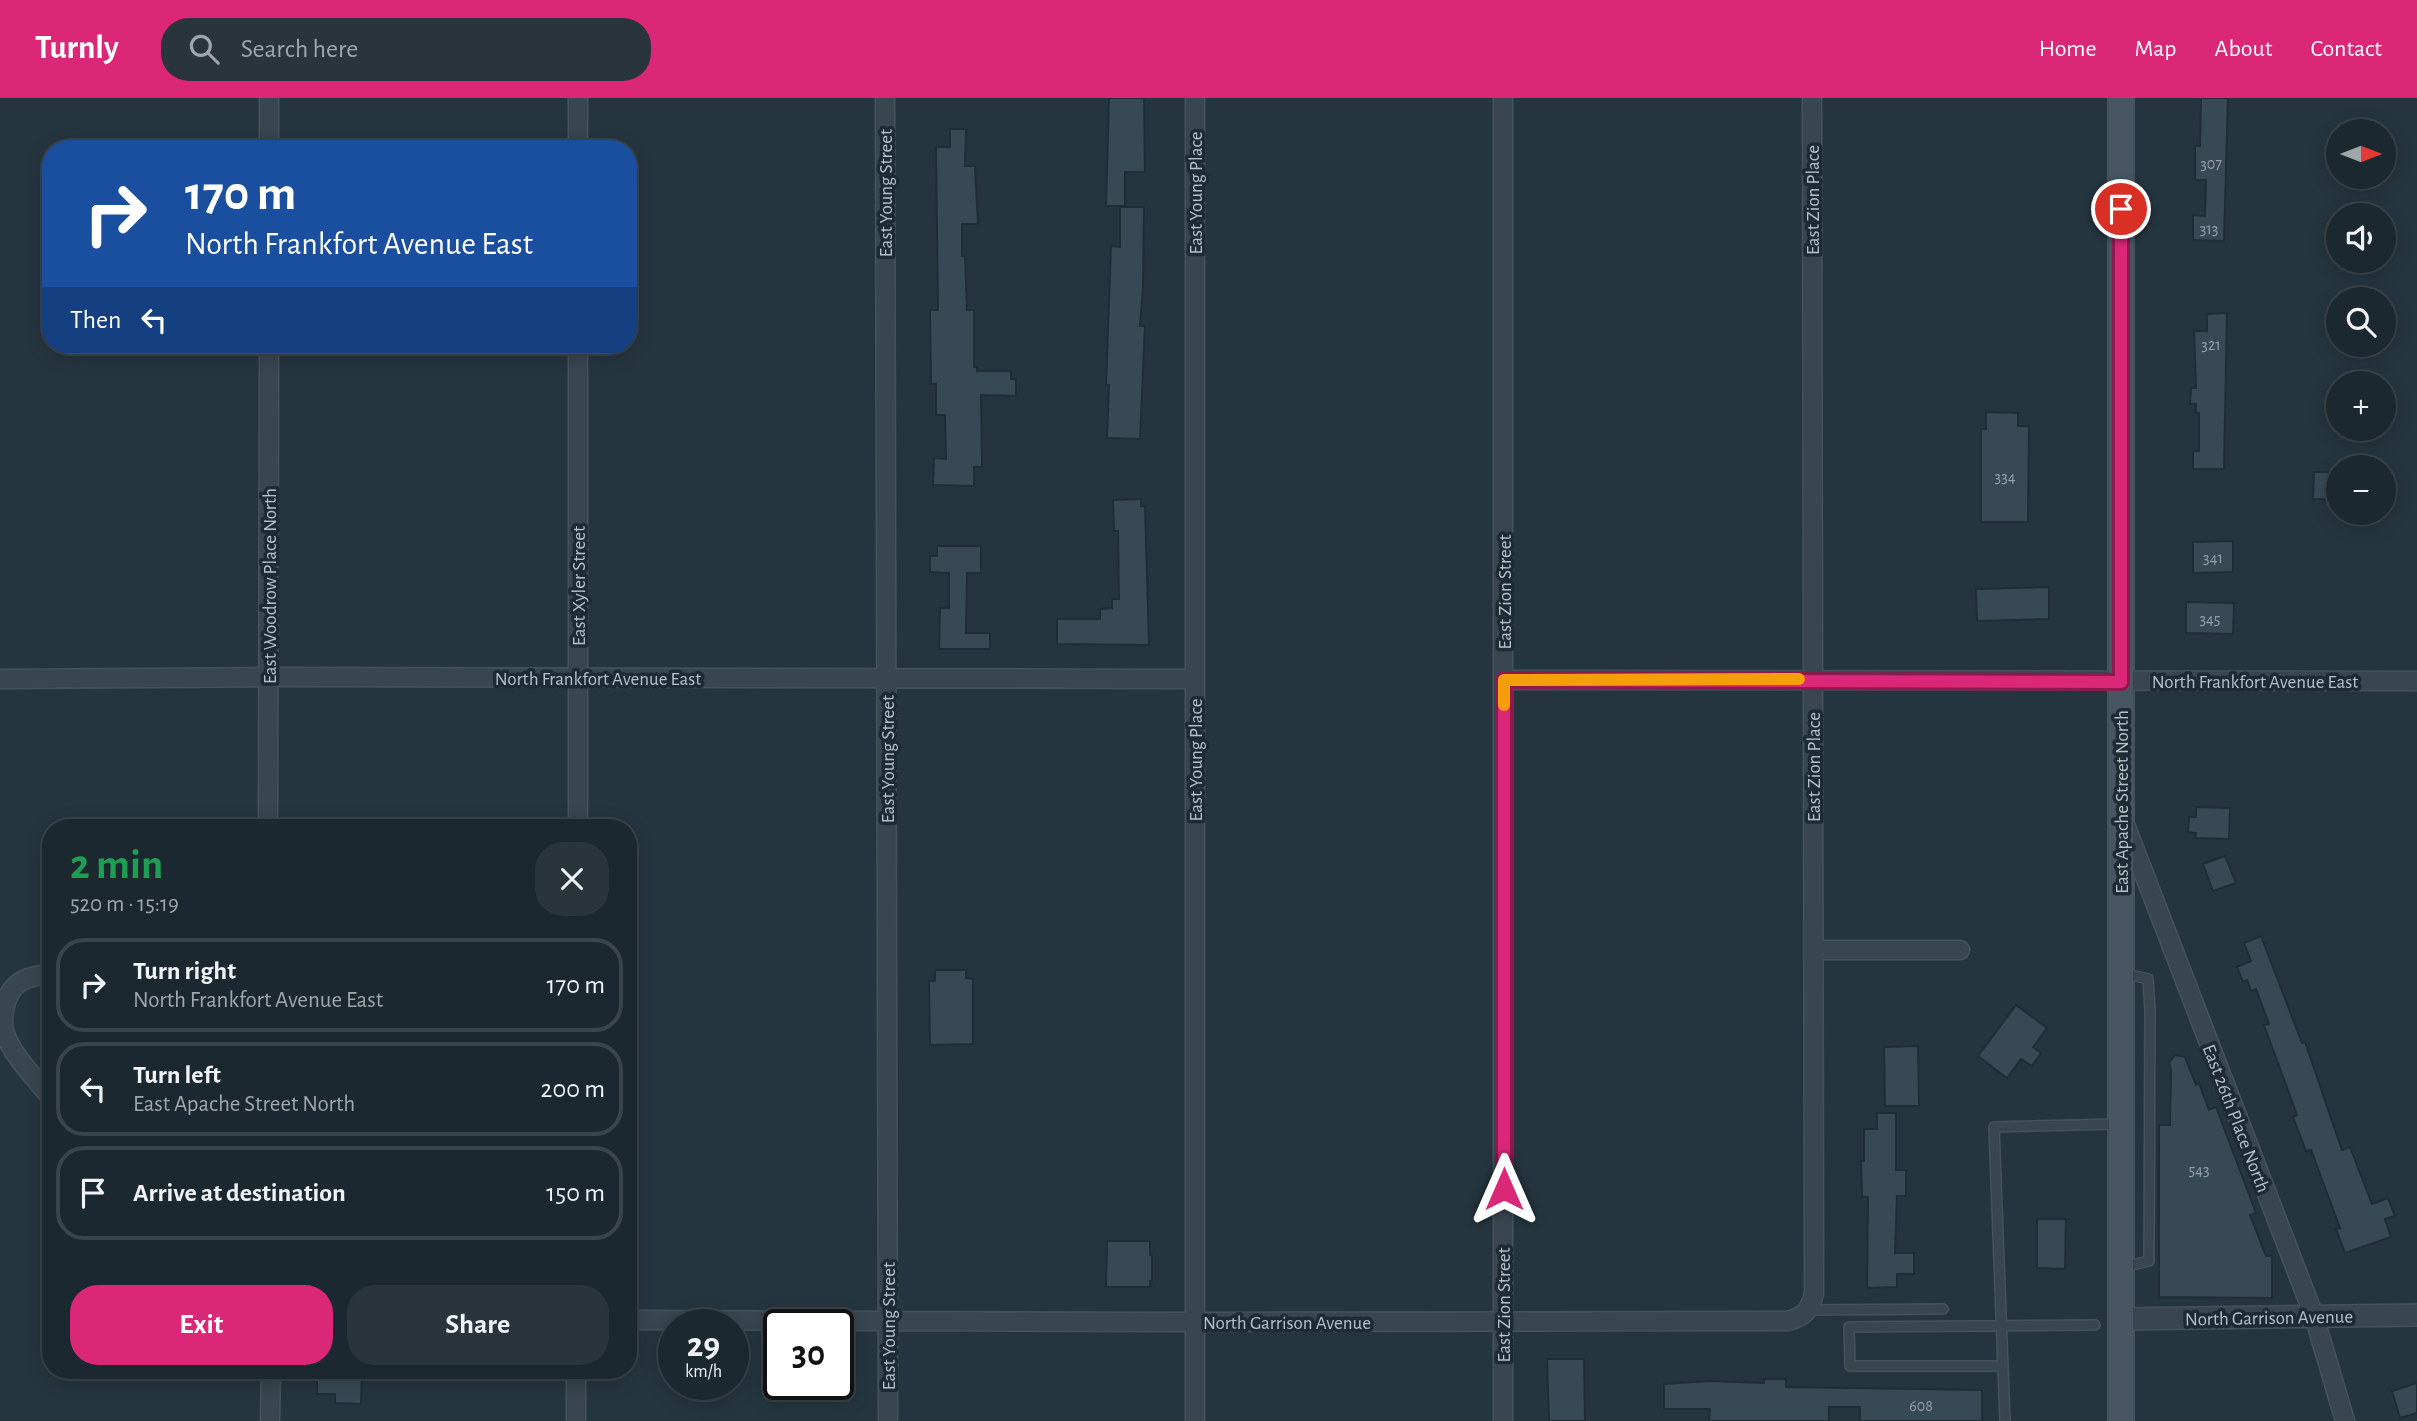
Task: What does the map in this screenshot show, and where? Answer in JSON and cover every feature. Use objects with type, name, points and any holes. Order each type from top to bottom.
[{"type":"main road","name":"East Apache Street North","points":[[2121,98],[2121,1421]]},
{"type":"street","points":[[268,98],[268,140]]},
{"type":"street","points":[[578,98],[578,140]]},
{"type":"street","name":"East Young Street","points":[[885,98],[888,1421]]},
{"type":"street","name":"East Young Place","points":[[1195,98],[1195,1421]]},
{"type":"street","name":"East Zion Street","points":[[1503,98],[1503,1421]]},
{"type":"street","name":"East Zion Place","points":[[1810,1310],[1814,1294],[1815,950],[1812,98]]},
{"type":"street","name":"East Woodrow Place North","points":[[268,354],[268,819]]},
{"type":"street","name":"East Xyler Street","points":[[578,354],[578,819]]},
{"type":"street","name":"North Frankfort Avenue East","points":[[0,679],[1195,679]]},
{"type":"street","name":"North Frankfort Avenue East","points":[[1504,680],[2417,681]]},
{"type":"street","name":"East 26th Place North","points":[[2122,818],[2314,1316],[2345,1421]]},
{"type":"street","points":[[1815,950],[1960,950]]},
{"type":"street","points":[[42,976],[19,983],[8,996],[4,1014],[4,1033],[42,1086]]},
{"type":"street","name":"North Garrison Avenue","points":[[637,1320],[1788,1321],[1802,1317],[1810,1310]]},
{"type":"street","name":"North Garrison Avenue","points":[[2121,1319],[2417,1315]]},
{"type":"street","points":[[270,1421],[271,1379]]},
{"type":"street","points":[[576,1379],[576,1421]]},
{"type":"lane","points":[[2121,973],[2148,979],[2149,1261],[2121,1268]]},
{"type":"lane","points":[[2005,1421],[1994,1127],[2122,1124]]},
{"type":"lane","name":"North Garrison Avenue","points":[[1810,1310],[1943,1309]]},
{"type":"lane","points":[[2003,1366],[1850,1366],[1849,1327],[2095,1325]]},
{"type":"building","points":[[1109,98],[1144,98],[1145,172],[1125,172],[1125,206],[1106,206]]},
{"type":"building","points":[[2201,98],[2228,98],[2224,241],[2193,240],[2193,215],[2205,216],[2206,180],[2195,180],[2195,146],[2200,146]]},
{"type":"building","points":[[950,129],[966,129],[965,166],[975,166],[978,224],[962,224],[967,310],[974,310],[974,367],[977,367],[977,371],[1011,371],[1011,379],[1016,379],[1016,396],[981,395],[982,467],[974,467],[974,486],[933,485],[934,458],[946,459],[945,415],[936,415],[936,384],[931,384],[930,310],[938,310],[936,147],[950,147]]},
{"type":"building","points":[[1120,207],[1144,207],[1140,326],[1145,326],[1140,439],[1107,438],[1109,385],[1106,385],[1111,246],[1120,247]]},
{"type":"building","points":[[2227,313],[2224,469],[2193,469],[2193,451],[2199,451],[2199,413],[2196,413],[2196,404],[2190,404],[2191,388],[2196,388],[2194,331],[2207,331],[2207,314]]},
{"type":"building","points":[[1986,412],[2018,413],[2018,426],[2029,426],[2028,522],[1981,522],[1981,429],[1986,429]]},
{"type":"building","points":[[2314,472],[2326,472],[2326,500],[2313,499]]},
{"type":"building","points":[[1141,499],[1141,506],[1145,506],[1149,645],[1057,644],[1057,619],[1100,619],[1100,609],[1112,608],[1112,599],[1119,599],[1118,531],[1114,531],[1113,500]]},
{"type":"building","points":[[2233,541],[2233,572],[2193,573],[2193,542]]},
{"type":"building","points":[[937,546],[981,546],[981,573],[967,573],[966,633],[990,633],[990,649],[939,649],[940,608],[949,608],[949,573],[930,572],[930,556],[937,556]]},
{"type":"building","points":[[2049,587],[2049,619],[1977,621],[1976,589]]},
{"type":"building","points":[[2186,602],[2234,603],[2233,634],[2186,633]]},
{"type":"building","points":[[2196,807],[2230,808],[2229,839],[2195,838],[2196,833],[2188,832],[2189,817],[2196,817]]},
{"type":"building","points":[[2225,856],[2236,883],[2213,891],[2203,864]]},
{"type":"building","points":[[2261,936],[2302,1043],[2305,1042],[2342,1150],[2350,1147],[2372,1204],[2388,1198],[2395,1216],[2385,1219],[2391,1237],[2345,1253],[2336,1229],[2340,1228],[2311,1150],[2306,1151],[2293,1117],[2297,1115],[2264,1025],[2269,1024],[2256,989],[2251,991],[2247,980],[2243,982],[2237,967],[2251,961],[2244,943]]},
{"type":"building","points":[[935,970],[966,970],[966,978],[973,979],[973,1044],[930,1045],[929,981],[935,981]]},
{"type":"building","points":[[2016,1005],[2047,1028],[2033,1047],[2041,1053],[2032,1066],[2021,1059],[2007,1078],[1978,1056]]},
{"type":"building","points":[[1918,1046],[1919,1106],[1885,1106],[1884,1047]]},
{"type":"building","points":[[2175,1055],[2185,1057],[2209,1110],[2216,1107],[2256,1213],[2250,1215],[2266,1256],[2272,1256],[2272,1298],[2159,1297],[2159,1125],[2170,1125],[2169,1062]]},
{"type":"building","points":[[1877,1113],[1896,1113],[1896,1170],[1906,1170],[1906,1196],[1897,1196],[1895,1253],[1914,1253],[1914,1274],[1897,1274],[1897,1287],[1867,1288],[1868,1197],[1862,1197],[1861,1161],[1864,1161],[1864,1129],[1877,1129]]},
{"type":"building","points":[[2037,1219],[2066,1219],[2065,1269],[2037,1268]]},
{"type":"building","points":[[1107,1241],[1150,1241],[1150,1287],[1106,1287]]},
{"type":"building","points":[[1547,1359],[1584,1359],[1585,1421],[1549,1421]]},
{"type":"building","points":[[317,1379],[362,1379],[361,1404],[335,1403],[335,1394],[317,1394]]},
{"type":"building","points":[[1764,1379],[1786,1379],[1786,1387],[1982,1390],[1982,1421],[1860,1421],[1860,1407],[1829,1407],[1829,1421],[1709,1421],[1710,1409],[1664,1409],[1664,1384],[1710,1381],[1764,1383]]},
{"type":"building","points":[[2417,1383],[2417,1413],[2400,1418],[2392,1391]]},
{"type":"slow traffic","points":[[1504,705],[1504,680],[1799,679]]},
{"type":"route","points":[[1504,1189],[1504,680],[2121,682],[2121,209]]}]
